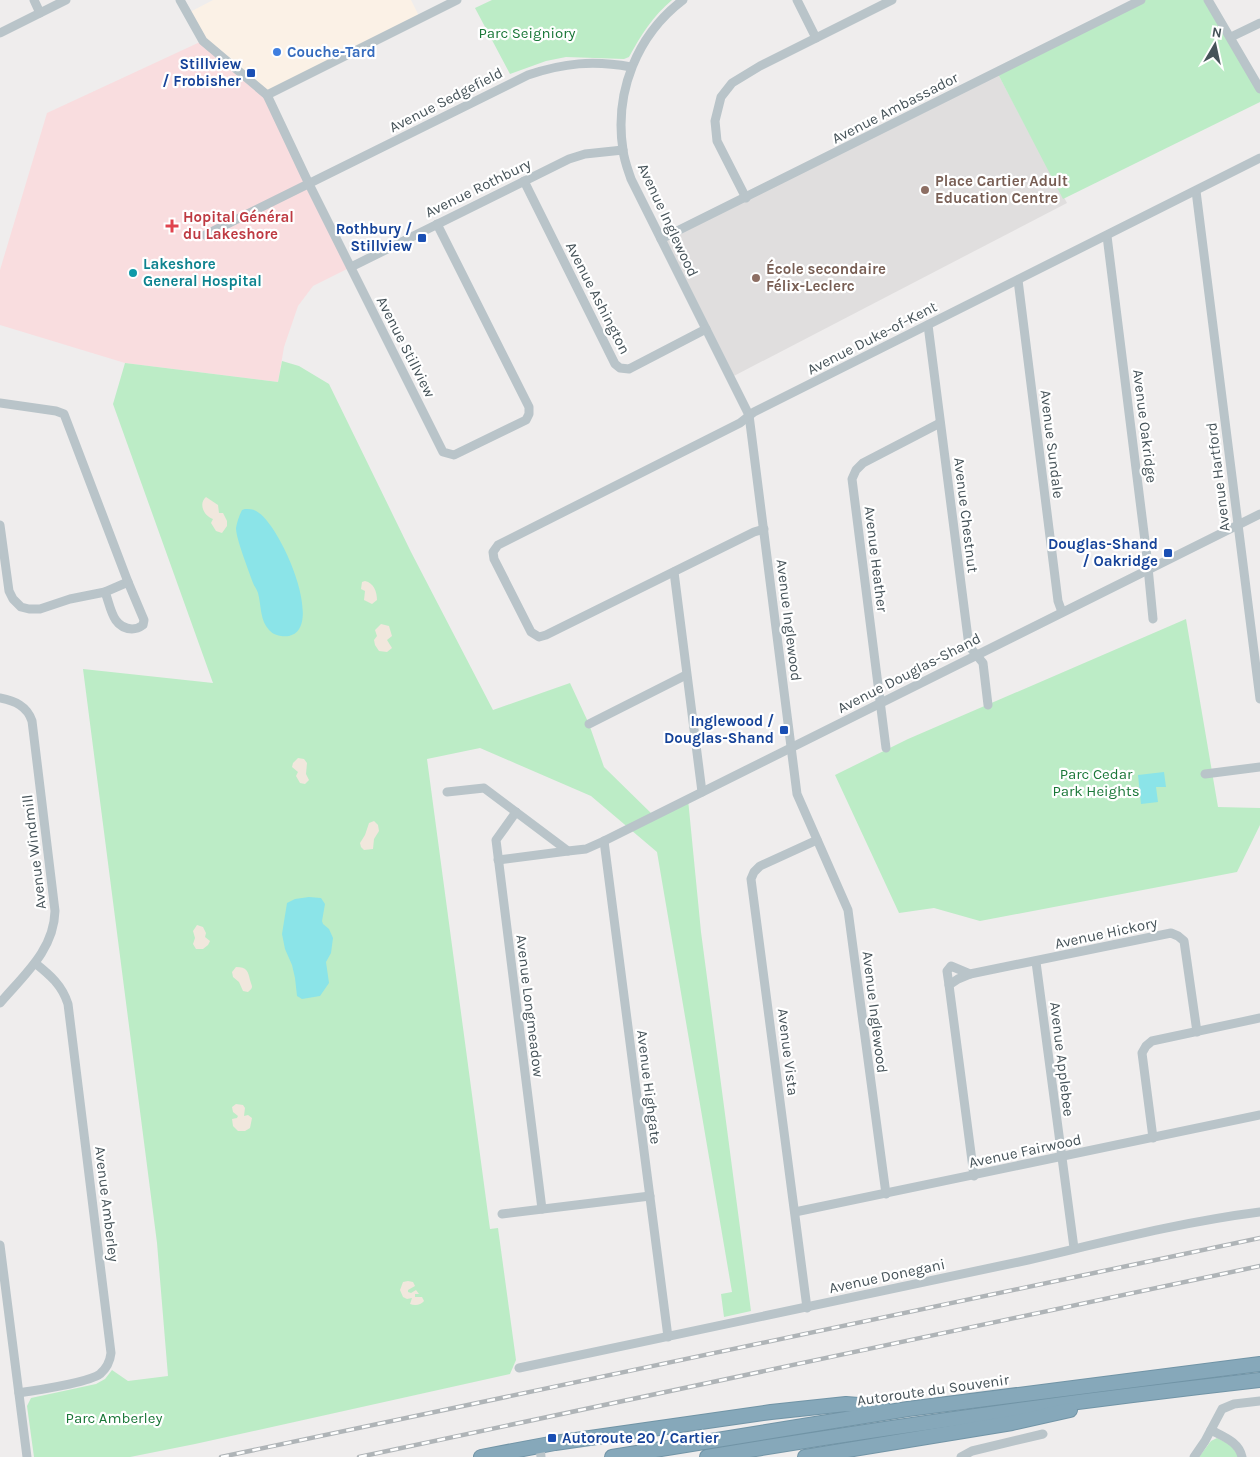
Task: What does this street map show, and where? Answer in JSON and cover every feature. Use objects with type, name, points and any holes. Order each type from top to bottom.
[{"type":"highway","points":[[1229,1367],[1260,1357]]},
{"type":"highway","name":"Autoroute du Souvenir","points":[[612,1457],[908,1409],[1260,1364]]},
{"type":"highway","name":"Autoroute du Souvenir","points":[[707,1457],[891,1427],[1134,1394],[1260,1380]]},
{"type":"highway","points":[[805,1457],[1026,1421],[1134,1394]]},
{"type":"highway","points":[[480,1457],[541,1452],[707,1421],[846,1404],[908,1409]]},
{"type":"street","points":[[34,0],[40,13]]},
{"type":"street","points":[[0,33],[66,0]]},
{"type":"street","name":"Avenue Stillview","points":[[180,0],[202,41],[267,95],[309,184],[443,452],[454,455],[526,420],[529,414],[529,407],[438,224]]},
{"type":"street","points":[[267,95],[458,0]]},
{"type":"street","points":[[631,67],[654,27],[683,0]]},
{"type":"street","points":[[797,0],[816,38]]},
{"type":"street","points":[[746,198],[717,141],[715,121],[721,97],[732,82],[892,0]]},
{"type":"street","name":"Avenue Ambassador","points":[[661,239],[1141,0]]},
{"type":"street","points":[[1208,0],[1260,89]]},
{"type":"street","points":[[1230,37],[1260,22]]},
{"type":"street","name":"Avenue Sedgefield","points":[[205,234],[528,75],[573,63],[601,62],[631,67]]},
{"type":"street","name":"Avenue Inglewood","points":[[631,67],[622,112],[622,150],[631,179],[749,415],[798,794],[848,910],[886,1194]]},
{"type":"street","name":"Avenue Rothbury","points":[[351,267],[569,159],[585,154],[622,150]]},
{"type":"street","name":"Avenue Duke-of-Kent","points":[[674,572],[539,637],[531,632],[494,559],[494,552],[498,545],[740,424],[749,415],[1260,158]]},
{"type":"street","name":"Avenue Ashington","points":[[524,181],[615,364],[620,368],[628,369],[706,330]]},
{"type":"street","name":"Avenue Hartford","points":[[1196,191],[1260,699]]},
{"type":"street","name":"Avenue Oakridge","points":[[1107,236],[1153,619]]},
{"type":"street","name":"Avenue Sundale","points":[[1018,280],[1057,592],[1062,612]]},
{"type":"street","name":"Avenue Chestnut","points":[[928,325],[969,646],[983,664],[988,705]]},
{"type":"street","points":[[0,403],[56,411],[64,414],[68,420],[144,620],[143,625],[139,628],[129,629],[120,626],[115,620],[105,592]]},
{"type":"street","name":"Avenue Heather","points":[[886,748],[852,479],[856,470],[863,462],[940,423]]},
{"type":"street","name":"Avenue Douglas-Shand","points":[[498,860],[586,848],[604,841],[1260,514]]},
{"type":"street","points":[[0,525],[9,591],[13,599],[21,607],[40,609],[70,599],[105,592],[128,582]]},
{"type":"street","points":[[702,792],[674,572],[754,532],[764,529]]},
{"type":"street","points":[[588,724],[686,675]]},
{"type":"street","name":"Avenue Windmill","points":[[0,698],[23,707],[30,716],[33,727],[55,911],[54,924],[44,950],[0,1003]]},
{"type":"street","points":[[1205,774],[1260,767]]},
{"type":"street","points":[[447,792],[484,788],[568,851]]},
{"type":"street","name":"Avenue Longmeadow","points":[[516,812],[496,840],[542,1209]]},
{"type":"street","name":"Avenue Vista","points":[[807,1308],[751,878],[760,866],[817,840]]},
{"type":"street","name":"Avenue Highgate","points":[[604,841],[668,1337]]},
{"type":"street","name":"Avenue Hickory","points":[[949,985],[970,974],[1171,933],[1184,941],[1197,1032]]},
{"type":"street","name":"Avenue Applebee","points":[[1036,962],[1074,1248]]},
{"type":"street","name":"Avenue Amberley","points":[[18,1393],[94,1377],[108,1366],[111,1353],[68,1004],[57,982],[35,963]]},
{"type":"street","name":"Avenue Hickory","points":[[970,974],[951,966],[947,971],[974,1176]]},
{"type":"street","points":[[1153,1138],[1142,1053],[1146,1046],[1152,1041],[1260,1018]]},
{"type":"street","name":"Avenue Fairwood","points":[[795,1212],[1260,1115]]},
{"type":"street","points":[[502,1214],[650,1196]]},
{"type":"street","name":"Avenue Donegani","points":[[519,1368],[807,1308],[1216,1218],[1260,1212]]},
{"type":"street","points":[[0,1245],[27,1457]]},
{"type":"street","points":[[1194,1457],[1221,1411],[1228,1405],[1260,1401]]},
{"type":"street","points":[[1211,1430],[1234,1442],[1241,1451],[1242,1457]]},
{"type":"street","points":[[961,1457],[972,1451],[1043,1434]]},
{"type":"shaded area","points":[[213,0],[411,0],[419,16],[267,95],[203,41],[190,12]]},
{"type":"shaded area","name":"Hopital Général du Lakeshore","points":[[200,42],[267,95],[351,267],[313,286],[298,306],[284,347],[278,382],[125,363],[0,325],[0,270],[47,113]]},
{"type":"shaded area","name":"Place Cartier Adult Education Centre","points":[[998,74],[1067,203],[730,378],[661,239]]},
{"type":"green space","name":"Parc Seigniory","points":[[492,0],[672,0],[648,26],[629,57],[624,59],[566,57],[546,61],[510,74],[475,8]]},
{"type":"green space","points":[[1142,0],[1208,0],[1260,90],[1260,102],[1063,199],[998,74]]},
{"type":"green space","name":"Parc Amberley","points":[[282,361],[299,366],[329,384],[411,552],[493,710],[570,683],[589,724],[604,767],[654,816],[688,799],[701,932],[751,1311],[724,1317],[721,1294],[732,1292],[657,852],[591,796],[480,748],[427,759],[490,1229],[498,1228],[516,1360],[510,1374],[130,1457],[34,1457],[27,1406],[31,1398],[96,1384],[105,1379],[112,1370],[128,1381],[168,1376],[157,1243],[83,669],[213,683],[113,404],[125,363],[278,382]]},
{"type":"green space","name":"Parc Cedar Park Heights","points":[[1186,619],[1218,807],[1260,808],[1260,825],[1237,872],[980,921],[934,908],[899,913],[835,775],[908,739]]},
{"type":"green space","points":[[1217,1438],[1231,1445],[1239,1457],[1199,1457],[1211,1441]]},
{"type":"sand","points":[[206,497],[218,505],[219,513],[223,513],[227,521],[227,526],[222,533],[216,531],[211,523],[213,519],[203,509],[202,503]]},
{"type":"sand","points":[[365,581],[371,584],[376,591],[377,600],[372,604],[364,600],[365,591],[361,589],[362,582]]},
{"type":"sand","points":[[381,624],[389,626],[392,636],[387,640],[392,648],[387,652],[379,651],[375,645],[374,640],[377,636],[375,630]]},
{"type":"sand","points":[[298,758],[304,759],[307,763],[306,774],[309,780],[305,784],[300,783],[296,776],[298,772],[292,767]]},
{"type":"sand","points":[[374,821],[378,825],[379,831],[374,839],[373,849],[364,850],[360,843],[369,823]]},
{"type":"sand","points":[[197,925],[203,927],[206,933],[205,937],[210,941],[203,949],[196,949],[193,944],[195,938],[193,931]]},
{"type":"sand","points":[[236,967],[243,968],[248,972],[252,987],[248,992],[243,991],[239,982],[233,977],[232,972]]},
{"type":"sand","points":[[236,1104],[243,1105],[245,1108],[244,1116],[248,1115],[252,1118],[250,1128],[245,1131],[238,1131],[233,1126],[232,1119],[238,1116],[233,1112],[232,1107]]},
{"type":"sand","points":[[403,1282],[413,1282],[415,1286],[408,1290],[408,1292],[411,1293],[416,1290],[419,1294],[415,1294],[415,1297],[422,1297],[424,1301],[416,1305],[410,1304],[412,1298],[407,1299],[403,1297],[400,1290]]},
{"type":"water","points":[[242,510],[255,510],[266,520],[278,536],[288,557],[297,580],[302,602],[302,621],[296,633],[276,635],[269,630],[264,622],[258,593],[240,547],[236,528]]},
{"type":"water","points":[[1164,772],[1166,787],[1156,787],[1158,802],[1141,804],[1138,775]]},
{"type":"water","points":[[321,898],[325,904],[322,921],[329,929],[333,938],[331,953],[326,962],[329,983],[320,996],[302,999],[297,996],[292,965],[285,949],[282,934],[287,903],[295,899]]},
{"type":"railway","points":[[221,1457],[1260,1238]]},
{"type":"railway","points":[[359,1457],[1260,1266]]},
{"type":"place","name":"Couche-Tard","points":[[277,52]]},
{"type":"place","name":"Stillview / Frobisher","points":[[251,73]]},
{"type":"place","name":"Place Cartier Adult Education Centre","points":[[925,190]]},
{"type":"place","name":"Hopital Général du Lakeshore","points":[[172,226]]},
{"type":"place","name":"Rothbury / Stillview","points":[[422,238]]},
{"type":"place","name":"Lakeshore General Hospital","points":[[133,273]]},
{"type":"place","name":"École secondaire Félix-Leclerc","points":[[756,278]]},
{"type":"place","name":"Douglas-Shand / Oakridge","points":[[1168,553]]},
{"type":"place","name":"Inglewood / Douglas-Shand","points":[[784,730]]},
{"type":"place","name":"Autoroute 20 / Cartier","points":[[552,1438]]}]
